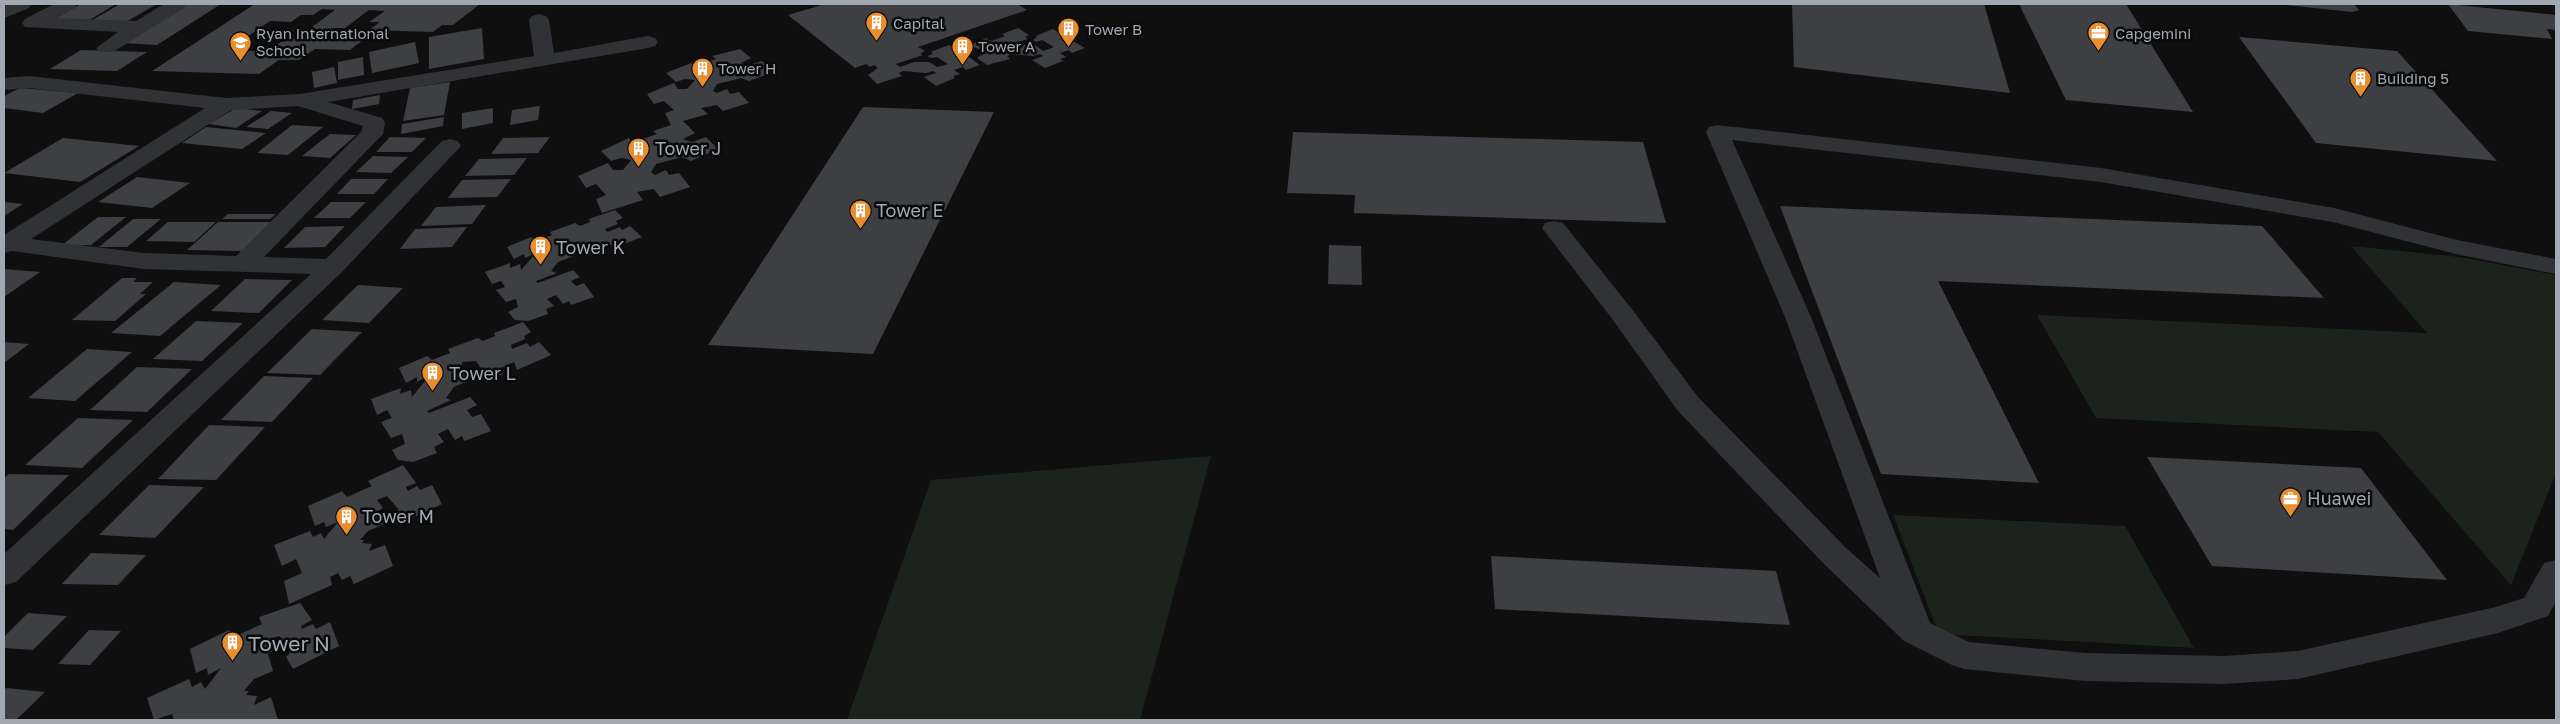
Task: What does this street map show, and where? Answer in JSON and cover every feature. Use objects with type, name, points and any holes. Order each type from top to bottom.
[{"type":"street","points":[[4,12],[22,4]]},
{"type":"street","points":[[68,4],[32,23],[140,26]]},
{"type":"street","points":[[106,48],[177,4]]},
{"type":"street","points":[[540,20],[545,61]]},
{"type":"street","points":[[4,84],[29,82],[226,104],[300,100],[545,61],[648,42]]},
{"type":"street","points":[[243,264],[372,134],[374,124],[300,100]]},
{"type":"street","points":[[5,244],[226,104]]},
{"type":"street","points":[[1916,632],[1827,393],[1746,192],[1717,132],[2101,175],[2334,215],[2456,248],[2556,266]]},
{"type":"street","points":[[4,573],[333,267],[450,146]]},
{"type":"street","points":[[1554,228],[1622,314],[1688,404],[1835,556],[1916,632],[1964,655],[2085,667],[2223,670],[2288,666],[2508,617],[2536,607],[2556,572]]},
{"type":"street","points":[[5,244],[144,261],[333,267]]},
{"type":"shaded area","points":[[2351,246],[2460,257],[2556,275],[2556,473],[2511,585],[2378,432],[2096,418],[2037,315],[2427,333]]},
{"type":"shaded area","points":[[1211,456],[1140,720],[847,720],[931,480]]},
{"type":"shaded area","points":[[1893,515],[2125,526],[2194,648],[1939,634]]},
{"type":"building","points":[[81,4],[116,4],[86,22],[51,21]]},
{"type":"building","points":[[120,4],[157,4],[124,23],[89,22]]},
{"type":"building","points":[[185,4],[221,4],[157,45],[121,43]]},
{"type":"building","points":[[255,4],[480,4],[453,25],[442,25],[433,32],[369,30],[380,22],[369,22],[385,11],[369,10],[345,28],[334,28],[320,39],[363,40],[350,50],[315,49],[299,60],[279,60],[259,74],[152,71]],"holes":[[[322,9],[335,10],[297,38],[281,42],[267,51],[242,51],[241,41],[270,21],[291,22],[301,15],[313,15]]]},
{"type":"building","name":"Capital","points":[[825,4],[1017,4],[1027,10],[918,47],[925,51],[920,54],[923,55],[896,64],[900,67],[914,62],[929,62],[937,67],[948,64],[937,57],[931,58],[927,56],[933,54],[931,52],[949,45],[961,53],[955,55],[963,60],[969,57],[980,65],[966,70],[963,67],[954,70],[960,74],[936,86],[924,77],[936,73],[933,71],[926,73],[903,71],[899,73],[902,76],[877,84],[868,75],[878,68],[874,65],[870,67],[866,64],[855,68],[788,15]]},
{"type":"building","points":[[1792,4],[1984,4],[2010,93],[1794,67]]},
{"type":"building","name":"Capgemini","points":[[2019,4],[2126,4],[2193,112],[2066,100]]},
{"type":"building","points":[[2277,4],[2354,4],[2359,10],[2352,12]]},
{"type":"building","points":[[2448,4],[2556,15],[2556,30],[2547,29],[2552,39],[2468,31]]},
{"type":"building","points":[[482,28],[484,59],[429,69],[429,37]]},
{"type":"building","name":"Tower B","points":[[1018,28],[1029,35],[1025,37],[1028,39],[1002,47],[1007,50],[1020,45],[1035,45],[1043,51],[1054,47],[1042,40],[1036,42],[1033,40],[1036,36],[1053,29],[1065,37],[1060,39],[1068,44],[1073,41],[1085,48],[1072,53],[1069,50],[1060,53],[1066,57],[1060,59],[1063,61],[1045,68],[1032,60],[1043,56],[1040,54],[1033,56],[1011,54],[1007,56],[1010,59],[987,65],[977,58],[986,52],[971,46],[974,43],[986,38],[991,41],[1005,36],[1002,34]]},
{"type":"building","name":"Building 5","points":[[2239,37],[2397,51],[2497,161],[2316,143]]},
{"type":"building","points":[[415,42],[419,63],[372,73],[369,52]]},
{"type":"building","points":[[740,49],[751,58],[741,63],[749,65],[762,61],[773,72],[749,81],[741,78],[717,84],[713,91],[717,93],[727,89],[730,94],[739,92],[749,103],[723,111],[717,105],[701,108],[708,114],[683,121],[695,133],[683,139],[692,142],[706,137],[718,149],[691,161],[682,157],[656,164],[651,172],[655,175],[666,170],[669,175],[679,173],[690,187],[660,197],[654,189],[637,192],[643,200],[602,213],[596,199],[606,195],[596,184],[586,188],[578,176],[608,163],[613,170],[623,170],[631,160],[621,158],[611,161],[601,151],[629,138],[632,143],[657,134],[653,131],[671,125],[665,113],[674,110],[664,101],[654,104],[647,94],[674,83],[678,89],[687,89],[695,80],[685,79],[676,82],[666,73],[691,63],[694,66],[716,59],[712,56]]},
{"type":"building","points":[[81,50],[147,52],[117,71],[50,69]]},
{"type":"building","points":[[363,57],[364,75],[338,80],[338,62]]},
{"type":"building","points":[[334,67],[337,83],[314,88],[312,72]]},
{"type":"building","points":[[450,82],[444,115],[403,121],[410,88]]},
{"type":"building","points":[[20,88],[78,93],[43,113],[4,108],[4,96]]},
{"type":"building","points":[[380,95],[379,104],[352,109],[353,100]]},
{"type":"building","points":[[540,106],[538,120],[510,125],[512,110]]},
{"type":"building","name":"Tower E","points":[[863,107],[994,112],[873,354],[708,345]]},
{"type":"building","points":[[236,108],[262,111],[236,128],[209,124]]},
{"type":"building","points":[[493,108],[493,123],[462,129],[462,113]]},
{"type":"building","points":[[271,111],[292,113],[268,129],[246,127]]},
{"type":"building","points":[[444,117],[443,126],[401,134],[402,124]]},
{"type":"building","points":[[292,125],[323,127],[288,155],[257,153]]},
{"type":"building","points":[[206,127],[266,133],[242,149],[182,143]]},
{"type":"building","points":[[1293,132],[1643,142],[1666,223],[1354,213],[1355,195],[1287,193]]},
{"type":"building","points":[[330,134],[356,135],[330,158],[302,156]]},
{"type":"building","points":[[390,137],[426,138],[412,152],[376,152]]},
{"type":"building","points":[[550,137],[538,153],[491,154],[503,138]]},
{"type":"building","points":[[63,138],[139,146],[80,182],[4,173]]},
{"type":"building","points":[[373,156],[408,157],[391,173],[356,172]]},
{"type":"building","points":[[527,158],[514,175],[465,176],[479,159]]},
{"type":"building","points":[[137,177],[190,183],[152,208],[98,202]]},
{"type":"building","points":[[351,179],[388,179],[374,194],[337,194]]},
{"type":"building","points":[[511,179],[497,197],[448,198],[462,180]]},
{"type":"building","points":[[4,202],[23,204],[4,216]]},
{"type":"building","points":[[331,202],[366,202],[350,218],[314,218]]},
{"type":"building","points":[[486,205],[472,224],[421,226],[436,207]]},
{"type":"building","points":[[1780,206],[2262,226],[2324,298],[1938,281],[2039,483],[1881,474]]},
{"type":"building","name":"Tower K","points":[[615,210],[623,218],[616,221],[618,224],[605,229],[607,232],[620,227],[622,230],[630,226],[642,237],[614,248],[609,243],[599,247],[601,252],[588,256],[575,242],[564,242],[563,249],[574,256],[558,262],[551,271],[557,273],[536,281],[538,283],[573,270],[580,277],[571,281],[576,286],[584,283],[594,297],[571,305],[569,301],[563,304],[556,295],[547,299],[554,306],[546,309],[548,314],[528,321],[515,320],[508,312],[518,307],[516,299],[506,302],[496,290],[505,287],[501,281],[492,284],[485,272],[510,263],[510,268],[520,264],[521,270],[536,253],[525,258],[524,254],[514,259],[507,247],[531,237],[536,241],[552,235],[550,232],[575,223],[580,226],[590,222],[589,219]]},
{"type":"building","points":[[228,214],[276,214],[270,219],[222,219]]},
{"type":"building","points":[[98,217],[126,217],[91,245],[62,245]]},
{"type":"building","points":[[133,219],[161,219],[127,247],[99,247]]},
{"type":"building","points":[[168,222],[216,222],[194,242],[146,241]]},
{"type":"building","points":[[218,222],[271,222],[242,251],[187,250]]},
{"type":"building","points":[[345,226],[325,247],[284,248],[305,227]]},
{"type":"building","points":[[467,227],[452,247],[400,249],[415,229]]},
{"type":"building","points":[[1329,245],[1361,246],[1362,285],[1328,284]]},
{"type":"building","points":[[4,269],[40,272],[4,297]]},
{"type":"building","points":[[122,278],[137,278],[133,282],[153,282],[140,294],[146,294],[115,321],[72,320]]},
{"type":"building","points":[[245,279],[292,280],[259,313],[211,311]]},
{"type":"building","points":[[174,282],[221,285],[160,336],[111,333]]},
{"type":"building","points":[[358,285],[403,288],[369,323],[322,320]]},
{"type":"building","points":[[196,321],[243,323],[202,361],[153,359]]},
{"type":"building","name":"Tower L","points":[[523,322],[531,332],[524,336],[525,339],[511,345],[512,349],[527,343],[530,347],[539,342],[551,355],[517,370],[514,362],[501,368],[503,374],[489,380],[476,361],[462,362],[462,370],[473,379],[454,387],[446,398],[451,400],[427,411],[429,413],[470,397],[477,405],[467,410],[472,417],[481,414],[491,431],[464,441],[462,436],[455,440],[448,429],[438,434],[444,442],[434,447],[437,453],[413,462],[398,460],[392,450],[405,444],[402,434],[391,438],[381,422],[392,418],[387,410],[377,415],[371,399],[401,388],[400,394],[411,390],[412,397],[430,375],[417,382],[417,377],[406,383],[399,368],[427,356],[432,360],[450,353],[448,349],[478,338],[483,341],[495,336],[494,333]]},
{"type":"building","points":[[312,329],[362,332],[320,375],[267,373]]},
{"type":"building","points":[[4,342],[29,344],[4,363]]},
{"type":"building","points":[[87,349],[132,352],[75,401],[28,398]]},
{"type":"building","points":[[137,367],[192,369],[147,412],[90,410]]},
{"type":"building","points":[[264,376],[313,378],[272,422],[221,420]]},
{"type":"building","points":[[78,418],[133,420],[82,468],[25,465]]},
{"type":"building","points":[[209,425],[265,427],[216,480],[158,479]]},
{"type":"building","name":"Huawei","points":[[2147,457],[2361,468],[2447,580],[2212,566]]},
{"type":"building","name":"Tower M","points":[[403,465],[416,483],[406,487],[408,491],[417,486],[420,490],[432,485],[442,504],[402,523],[394,512],[399,510],[387,496],[377,500],[383,508],[378,511],[384,524],[368,531],[360,540],[364,540],[362,543],[372,544],[369,551],[385,545],[393,566],[354,584],[350,576],[342,580],[338,573],[330,577],[332,585],[289,604],[284,581],[302,573],[296,559],[282,566],[274,545],[310,531],[313,537],[321,533],[324,539],[338,522],[326,527],[324,522],[315,526],[308,506],[342,491],[347,497],[372,486],[368,481]]},
{"type":"building","points":[[9,474],[69,475],[13,530],[4,529],[4,478]]},
{"type":"building","points":[[149,485],[204,487],[155,538],[99,535]]},
{"type":"building","points":[[91,553],[146,555],[118,585],[62,584]]},
{"type":"building","points":[[1491,556],[1776,571],[1790,625],[1495,609]]},
{"type":"building","name":"Tower N","points":[[300,603],[312,620],[301,626],[302,629],[313,624],[316,629],[330,622],[339,646],[293,669],[286,657],[290,653],[279,636],[268,640],[273,651],[268,654],[273,671],[254,679],[244,691],[249,691],[246,695],[257,696],[254,705],[271,697],[278,720],[174,720],[172,714],[154,720],[147,698],[189,679],[192,687],[201,682],[205,689],[221,668],[208,675],[207,668],[196,673],[190,649],[229,630],[234,637],[262,624],[259,617]]},
{"type":"building","points":[[28,613],[67,616],[33,650],[4,648],[4,637]]},
{"type":"building","points":[[89,630],[121,631],[90,665],[58,664]]},
{"type":"building","points":[[6,688],[45,692],[16,720],[4,720],[4,690]]},
{"type":"place","name":"Capital","points":[[877,42]]},
{"type":"place","name":"Tower B","points":[[1069,48]]},
{"type":"place","name":"Capgemini","points":[[2099,52]]},
{"type":"place","name":"Ryan International School","points":[[240,61]]},
{"type":"place","name":"Tower A","points":[[962,65]]},
{"type":"place","name":"Tower H","points":[[702,87]]},
{"type":"place","name":"Building 5","points":[[2361,97]]},
{"type":"place","name":"Tower J","points":[[639,167]]},
{"type":"place","name":"Tower E","points":[[860,229]]},
{"type":"place","name":"Tower K","points":[[540,266]]},
{"type":"place","name":"Tower L","points":[[433,392]]},
{"type":"place","name":"Huawei","points":[[2291,517]]},
{"type":"place","name":"Tower M","points":[[346,535]]},
{"type":"place","name":"Tower N","points":[[232,662]]}]
